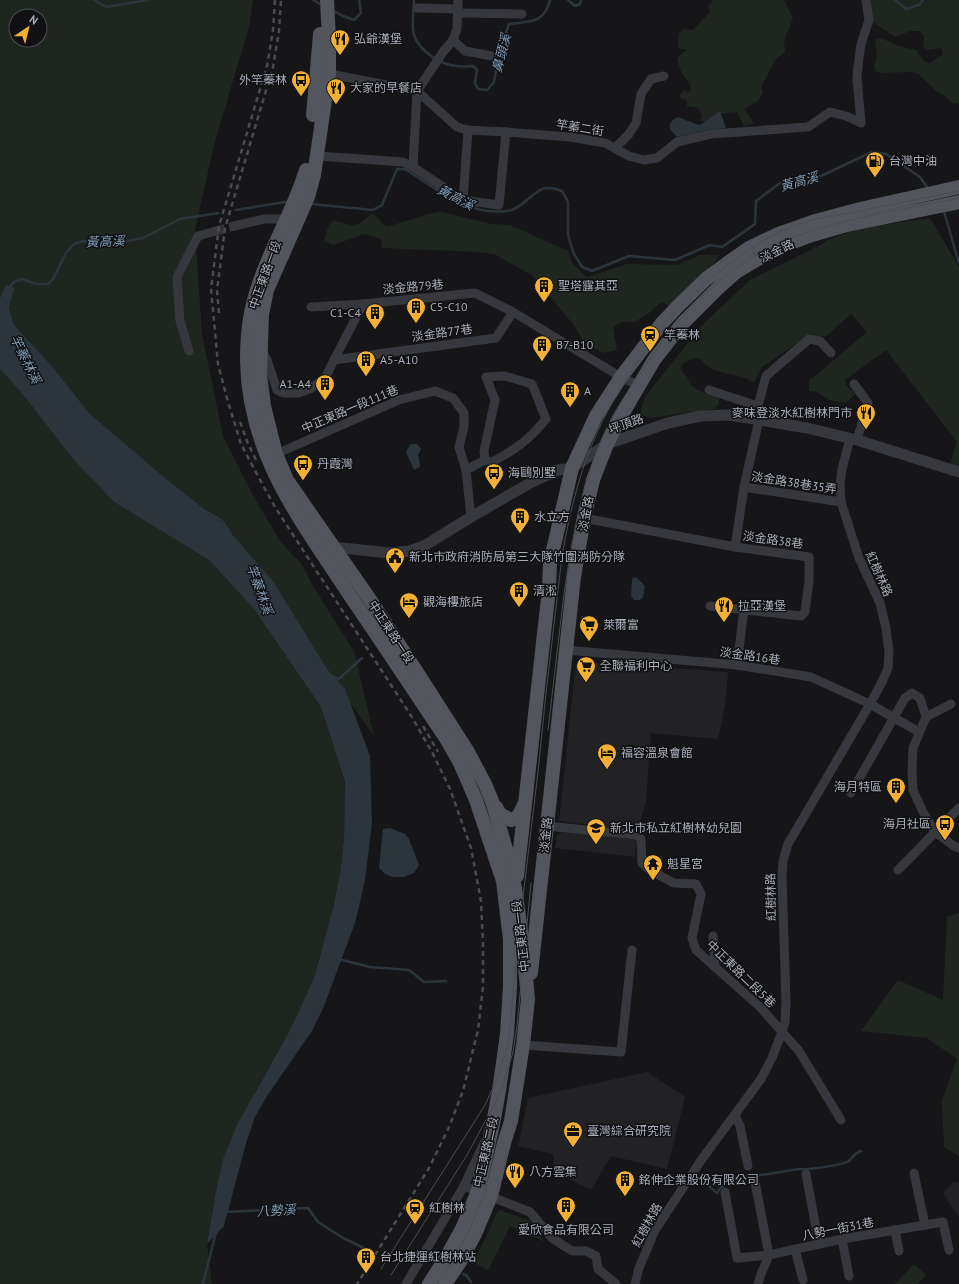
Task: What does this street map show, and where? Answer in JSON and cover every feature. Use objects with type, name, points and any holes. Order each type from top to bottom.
[{"type":"main road","points":[[320,0],[325,38]]},
{"type":"main road","points":[[290,224],[318,156],[328,0]]},
{"type":"main road","points":[[303,195],[312,131],[323,73]]},
{"type":"main road","name":"淡金路","points":[[515,888],[550,562],[572,468],[596,416],[621,377],[662,323],[706,279],[749,248],[778,234],[812,222],[860,209],[955,188]]},
{"type":"main road","name":"淡金路","points":[[528,999],[574,577],[584,518],[593,480],[607,444],[620,418],[654,360],[682,324],[736,272],[785,245],[812,235],[847,225],[957,202]]},
{"type":"main road","name":"中正東路一段","points":[[290,224],[267,290],[262,315],[260,374],[264,406],[276,454],[287,480],[329,551],[443,733],[460,763],[476,800],[502,881],[510,940],[510,986],[507,1034]]},
{"type":"main road","name":"中正東路一段","points":[[290,224],[271,252],[251,312],[247,344],[247,379],[251,408],[258,433],[267,458],[278,481],[329,551],[371,601],[458,735],[477,768],[492,801],[508,856],[515,888],[523,946],[528,999],[523,1045]]},
{"type":"main road","points":[[492,801],[500,814],[511,820],[518,817],[523,810],[525,802]]},
{"type":"main road","points":[[510,940],[515,888]]},
{"type":"main road","name":"中正東路二段","points":[[429,1284],[462,1229],[478,1191],[493,1124],[507,1034]]},
{"type":"main road","name":"中正東路二段","points":[[445,1284],[460,1262],[475,1234],[492,1196],[504,1143],[511,1121],[523,1045]]},
{"type":"street","name":"竿蓁二街","points":[[417,91],[457,127],[468,130],[570,137],[604,143],[629,156],[644,160],[657,158],[677,142],[711,134],[808,127],[830,112],[846,116],[861,123],[857,72],[861,44],[868,20],[866,0]]},
{"type":"street","points":[[413,167],[417,91],[443,52],[453,40],[457,29],[458,7]]},
{"type":"street","points":[[417,8],[458,7],[522,14]]},
{"type":"street","points":[[453,40],[465,51],[492,56]]},
{"type":"street","points":[[323,73],[417,91]]},
{"type":"street","points":[[615,148],[629,134],[636,123],[641,94],[651,79],[664,76]]},
{"type":"street","points":[[463,200],[468,130]]},
{"type":"street","points":[[318,156],[403,162],[463,200],[499,206],[506,132]]},
{"type":"street","points":[[234,226],[264,219],[290,224]]},
{"type":"street","points":[[189,351],[180,321],[177,276],[198,236],[216,231]]},
{"type":"street","name":"淡金路79巷","points":[[311,307],[363,304],[475,293],[513,312]]},
{"type":"street","points":[[260,348],[267,360],[277,390],[284,393],[298,394],[310,389],[325,378],[363,304]]},
{"type":"street","points":[[513,312],[621,377],[639,386]]},
{"type":"street","name":"淡金路77巷","points":[[334,360],[496,338],[513,312]]},
{"type":"street","points":[[735,547],[744,487],[759,420],[758,406],[766,376],[809,339],[820,341],[831,354]]},
{"type":"street","points":[[466,470],[485,460],[492,462],[508,453],[534,434],[546,419],[532,384],[505,376],[486,377],[495,400],[484,451],[485,460]]},
{"type":"street","name":"紅樹林路","points":[[635,1284],[639,1268],[655,1230],[702,1159],[761,1079],[772,1058],[785,1022],[786,1003],[782,875],[783,861],[788,844],[870,704],[888,668],[889,652],[886,628],[880,603],[859,558],[841,502],[840,484],[842,469],[868,403],[854,384]]},
{"type":"street","points":[[709,390],[758,406]]},
{"type":"street","name":"中正東路一段111巷","points":[[276,454],[399,400],[435,391],[453,398],[464,413],[464,427],[460,447],[466,470],[471,517]]},
{"type":"street","name":"坪頂路","points":[[329,551],[389,554],[409,551],[424,546],[530,483],[558,470],[572,468],[607,444],[668,423],[701,416],[730,416],[807,428],[853,439],[959,472]]},
{"type":"street","name":"淡金路38巷35弄","points":[[744,487],[841,502]]},
{"type":"street","name":"淡金路38巷","points":[[584,518],[735,547],[809,557],[812,582],[805,612],[802,616],[710,606]]},
{"type":"street","points":[[737,665],[744,609]]},
{"type":"street","name":"淡金路16巷","points":[[566,650],[737,665],[811,677],[870,704],[919,732]]},
{"type":"street","points":[[851,793],[905,698],[912,693],[920,698],[926,717]]},
{"type":"street","points":[[951,704],[926,717],[913,748],[912,770],[914,790],[923,812],[935,832],[959,848]]},
{"type":"street","points":[[898,870],[959,808]]},
{"type":"street","name":"中正東路二段5巷","points":[[547,826],[636,835],[641,839],[642,863],[674,883],[696,884],[701,894],[692,938],[696,950],[761,1008],[799,1051],[841,1120]]},
{"type":"street","points":[[713,936],[715,967]]},
{"type":"street","points":[[523,1045],[621,1052],[632,950]]},
{"type":"street","points":[[735,1115],[740,1126],[748,1166]]},
{"type":"street","points":[[406,1284],[464,1186],[493,1124]]},
{"type":"street","points":[[914,1172],[925,1225]]},
{"type":"street","points":[[806,1174],[819,1244]]},
{"type":"street","points":[[755,1182],[769,1255],[760,1274],[758,1284]]},
{"type":"street","points":[[464,1186],[530,1212],[552,1238],[572,1251],[586,1251],[596,1256],[598,1269],[616,1284]]},
{"type":"street","name":"八勢一街31巷","points":[[725,1192],[737,1258],[769,1255],[819,1244],[943,1222],[949,1250]]},
{"type":"street","points":[[895,1230],[899,1251]]},
{"type":"street","points":[[842,1240],[849,1276]]},
{"type":"street","points":[[795,1249],[802,1280]]},
{"type":"shaded area","points":[[0,0],[253,0],[249,27],[214,145],[195,230],[202,334],[223,436],[254,497],[280,541],[302,565],[313,586],[354,651],[374,736],[222,523],[164,477],[89,413],[52,366],[14,325],[9,308],[6,285],[0,298]]},
{"type":"shaded area","points":[[713,0],[784,0],[793,18],[784,41],[785,52],[776,59],[761,87],[763,93],[758,101],[744,109],[754,123],[744,126],[737,112],[718,114],[705,122],[700,121],[702,116],[698,108],[687,106],[687,101],[679,97],[683,90],[687,92],[691,91],[690,84],[682,74],[677,61],[679,56],[687,50],[678,48],[679,34],[684,29],[693,30],[710,12],[708,8]]},
{"type":"shaded area","points":[[869,0],[959,0],[959,103],[953,104],[942,94],[937,92],[917,73],[880,73],[875,71],[874,66],[877,56],[875,40],[881,38],[898,46],[916,50],[924,61],[930,63],[943,54],[941,48],[927,50],[923,47],[924,36],[920,31],[910,31],[895,37],[871,21]]},
{"type":"shaded area","points":[[436,212],[492,224],[510,225],[568,251],[572,263],[587,277],[627,264],[677,265],[700,255],[719,255],[711,268],[671,307],[661,302],[648,314],[634,322],[622,322],[613,327],[617,350],[603,353],[584,343],[574,325],[531,274],[494,254],[382,248],[381,239],[365,234],[333,245],[324,241],[327,230],[333,220],[349,225],[355,225],[362,222],[372,214],[377,217],[386,227]]},
{"type":"shaded area","points":[[930,218],[959,267],[959,467],[950,464],[957,442],[886,350],[845,380],[846,385],[855,394],[847,402],[832,401],[818,393],[809,391],[809,381],[867,332],[851,314],[825,337],[810,334],[762,367],[754,383],[740,376],[711,369],[700,358],[689,360],[681,367],[683,373],[692,386],[719,398],[719,404],[714,409],[650,418],[640,414],[645,397],[700,327],[750,280],[821,245],[827,240],[861,228]]},
{"type":"shaded area","points":[[0,369],[25,397],[72,458],[114,502],[209,560],[254,609],[321,707],[345,783],[344,838],[340,874],[333,908],[314,978],[290,1030],[256,1090],[223,1159],[207,1244],[212,1284],[0,1284]]},
{"type":"shaded area","name":"福容溫泉會館","points":[[587,662],[728,672],[725,707],[718,739],[651,733],[646,801],[638,831],[559,821],[575,670]]},
{"type":"shaded area","name":"新北市私立紅樹林幼兒園","points":[[562,832],[632,839],[636,842],[635,857],[555,848],[557,835]]},
{"type":"shaded area","points":[[959,913],[959,1156],[944,1147],[942,1101],[957,1059],[927,1038],[861,1031],[898,980],[943,1000],[947,917]]},
{"type":"shaded area","points":[[647,1072],[685,1097],[667,1169],[611,1156],[591,1190],[554,1172],[553,1154],[518,1146],[528,1098]]},
{"type":"shaded area","points":[[954,1182],[959,1182],[959,1216],[943,1192]]},
{"type":"shaded area","points":[[500,1210],[530,1221],[545,1242],[510,1226],[488,1270],[476,1264],[474,1259],[497,1212]]},
{"type":"shaded area","points":[[914,1264],[926,1275],[918,1284],[895,1284]]},
{"type":"water","points":[[720,111],[726,128],[707,130],[677,137],[670,128],[672,121],[678,117],[700,125]]},
{"type":"water","points":[[6,285],[14,288],[9,308],[14,325],[52,366],[89,413],[164,477],[222,523],[273,581],[327,669],[345,689],[370,756],[372,823],[365,880],[355,923],[324,1006],[312,1031],[267,1096],[255,1117],[246,1143],[224,1226],[207,1244],[223,1159],[238,1123],[290,1030],[314,978],[333,908],[340,874],[344,838],[345,782],[321,707],[254,609],[209,560],[114,502],[72,458],[25,397],[0,369],[0,298]]},
{"type":"water","points":[[417,444],[421,449],[418,455],[420,467],[414,470],[406,452],[410,445]]},
{"type":"water","points":[[633,578],[637,578],[645,586],[643,597],[640,600],[634,600],[631,596]]},
{"type":"water","points":[[390,828],[405,834],[409,839],[419,865],[414,873],[404,877],[393,877],[385,874],[379,868],[383,829]]},
{"type":"waterway","name":"鼻頭溪","points":[[94,0],[106,7],[148,0]]},
{"type":"waterway","name":"鼻頭溪","points":[[313,0],[322,5]]},
{"type":"waterway","name":"鼻頭溪","points":[[332,10],[354,20],[361,13],[359,0]]},
{"type":"waterway","name":"鼻頭溪","points":[[414,0],[413,31],[421,46],[431,56],[444,63],[459,66],[473,66],[477,70],[475,83],[478,89],[487,90],[494,82],[499,53],[509,24],[535,20],[544,13],[550,0]]},
{"type":"waterway","name":"鼻頭溪","points":[[568,0],[575,6],[580,4],[581,0]]},
{"type":"waterway","name":"鼻頭溪","points":[[895,0],[906,9],[919,5],[923,0]]},
{"type":"waterway","name":"黃高溪","points":[[311,204],[373,210],[382,205],[397,169],[405,169],[442,193],[469,206],[497,212],[516,208],[544,188],[555,189],[562,191],[568,202],[568,234],[573,252],[582,267],[592,271],[629,256],[675,260],[710,245],[722,247],[755,224],[756,201],[780,183],[821,176],[872,152],[886,154],[920,177],[929,190]]},
{"type":"waterway","name":"黃高溪","points":[[236,210],[290,202]]},
{"type":"waterway","name":"黃高溪","points":[[943,210],[959,263]]},
{"type":"waterway","name":"黃高溪","points":[[9,288],[14,282],[22,279],[36,284],[48,284],[53,279],[66,253],[74,244],[83,241],[117,243],[143,238],[180,219],[218,213]]},
{"type":"waterway","name":"竿蓁林溪","points":[[207,512],[221,520],[231,534]]},
{"type":"waterway","name":"竿蓁林溪","points":[[333,677],[339,679],[362,658]]},
{"type":"waterway","points":[[338,959],[370,967],[409,970],[424,982],[446,981]]},
{"type":"waterway","points":[[698,1177],[717,1193],[722,1186],[743,1176],[749,1177],[845,1163],[861,1151]]},
{"type":"waterway","name":"八勢溪","points":[[225,1212],[308,1208],[318,1222],[343,1238],[366,1249]]},
{"type":"waterway","points":[[203,1284],[216,1232]]},
{"type":"waterway","name":"八勢溪","points":[[463,1274],[466,1275],[471,1282]]},
{"type":"tunnel","points":[[216,231],[234,226]]},
{"type":"tram line","points":[[381,1269],[485,1105],[497,1079],[508,1045],[520,922],[562,556],[573,503],[583,469],[596,436],[616,395],[658,332],[672,315],[715,275],[734,260],[774,235],[785,229],[811,220],[959,191]]},
{"type":"tram line","points":[[548,730],[569,559],[578,516],[589,475],[604,434],[614,414],[651,357],[677,323],[692,306],[725,277],[742,264],[780,243],[845,221],[959,198]]},
{"type":"tram line","points":[[391,1275],[467,1155],[501,1092],[513,1052],[517,1026],[531,883]]},
{"type":"railway","points":[[275,0],[273,30],[267,66],[219,226],[211,289],[218,364],[241,444],[259,478],[275,507],[410,714],[432,752],[450,789],[471,848],[481,901],[483,987],[478,1030],[463,1091],[449,1127],[429,1168],[357,1284]]},
{"type":"railway","points":[[219,313],[217,290],[225,228],[273,67],[279,31],[281,0]]},
{"type":"railway","points":[[240,422],[257,462]]},
{"type":"railway","points":[[423,726],[438,752]]},
{"type":"place","name":"弘爺漢堡","points":[[340,56]]},
{"type":"place","name":"外竿蓁林","points":[[301,97]]},
{"type":"place","name":"大家的早餐店","points":[[336,105]]},
{"type":"place","name":"台灣中油","points":[[875,178]]},
{"type":"place","name":"聖塔露其亞","points":[[544,303]]},
{"type":"place","name":"C5-C10","points":[[416,324]]},
{"type":"place","name":"C1-C4","points":[[375,330]]},
{"type":"place","name":"竿蓁林","points":[[650,352]]},
{"type":"place","name":"B7-B10","points":[[542,362]]},
{"type":"place","name":"A5-A10","points":[[366,377]]},
{"type":"place","name":"A1-A4","points":[[325,401]]},
{"type":"place","name":"A","points":[[570,408]]},
{"type":"place","name":"麥味登淡水紅樹林門市","points":[[866,430]]},
{"type":"place","name":"丹霞灣","points":[[303,481]]},
{"type":"place","name":"海鷗別墅","points":[[494,490]]},
{"type":"place","name":"水立方","points":[[520,534]]},
{"type":"place","name":"新北市政府消防局第三大隊竹圍消防分隊","points":[[395,574]]},
{"type":"place","name":"清淞","points":[[519,608]]},
{"type":"place","name":"觀海樓旅店","points":[[409,619]]},
{"type":"place","name":"拉亞漢堡","points":[[724,623]]},
{"type":"place","name":"萊爾富","points":[[589,642]]},
{"type":"place","name":"全聯福利中心","points":[[586,683]]},
{"type":"place","name":"福容溫泉會館","points":[[607,770]]},
{"type":"place","name":"海月特區","points":[[896,804]]},
{"type":"place","name":"海月社區","points":[[945,841]]},
{"type":"place","name":"新北市私立紅樹林幼兒園","points":[[596,845]]},
{"type":"place","name":"魁星宮","points":[[653,881]]},
{"type":"place","name":"臺灣綜合研究院","points":[[573,1148]]},
{"type":"place","name":"八方雲集","points":[[515,1189]]},
{"type":"place","name":"銘伸企業股份有限公司","points":[[625,1197]]},
{"type":"place","name":"愛欣食品有限公司","points":[[566,1223]]},
{"type":"place","name":"紅樹林","points":[[415,1225]]},
{"type":"place","name":"台北捷運紅樹林站","points":[[366,1274]]}]
